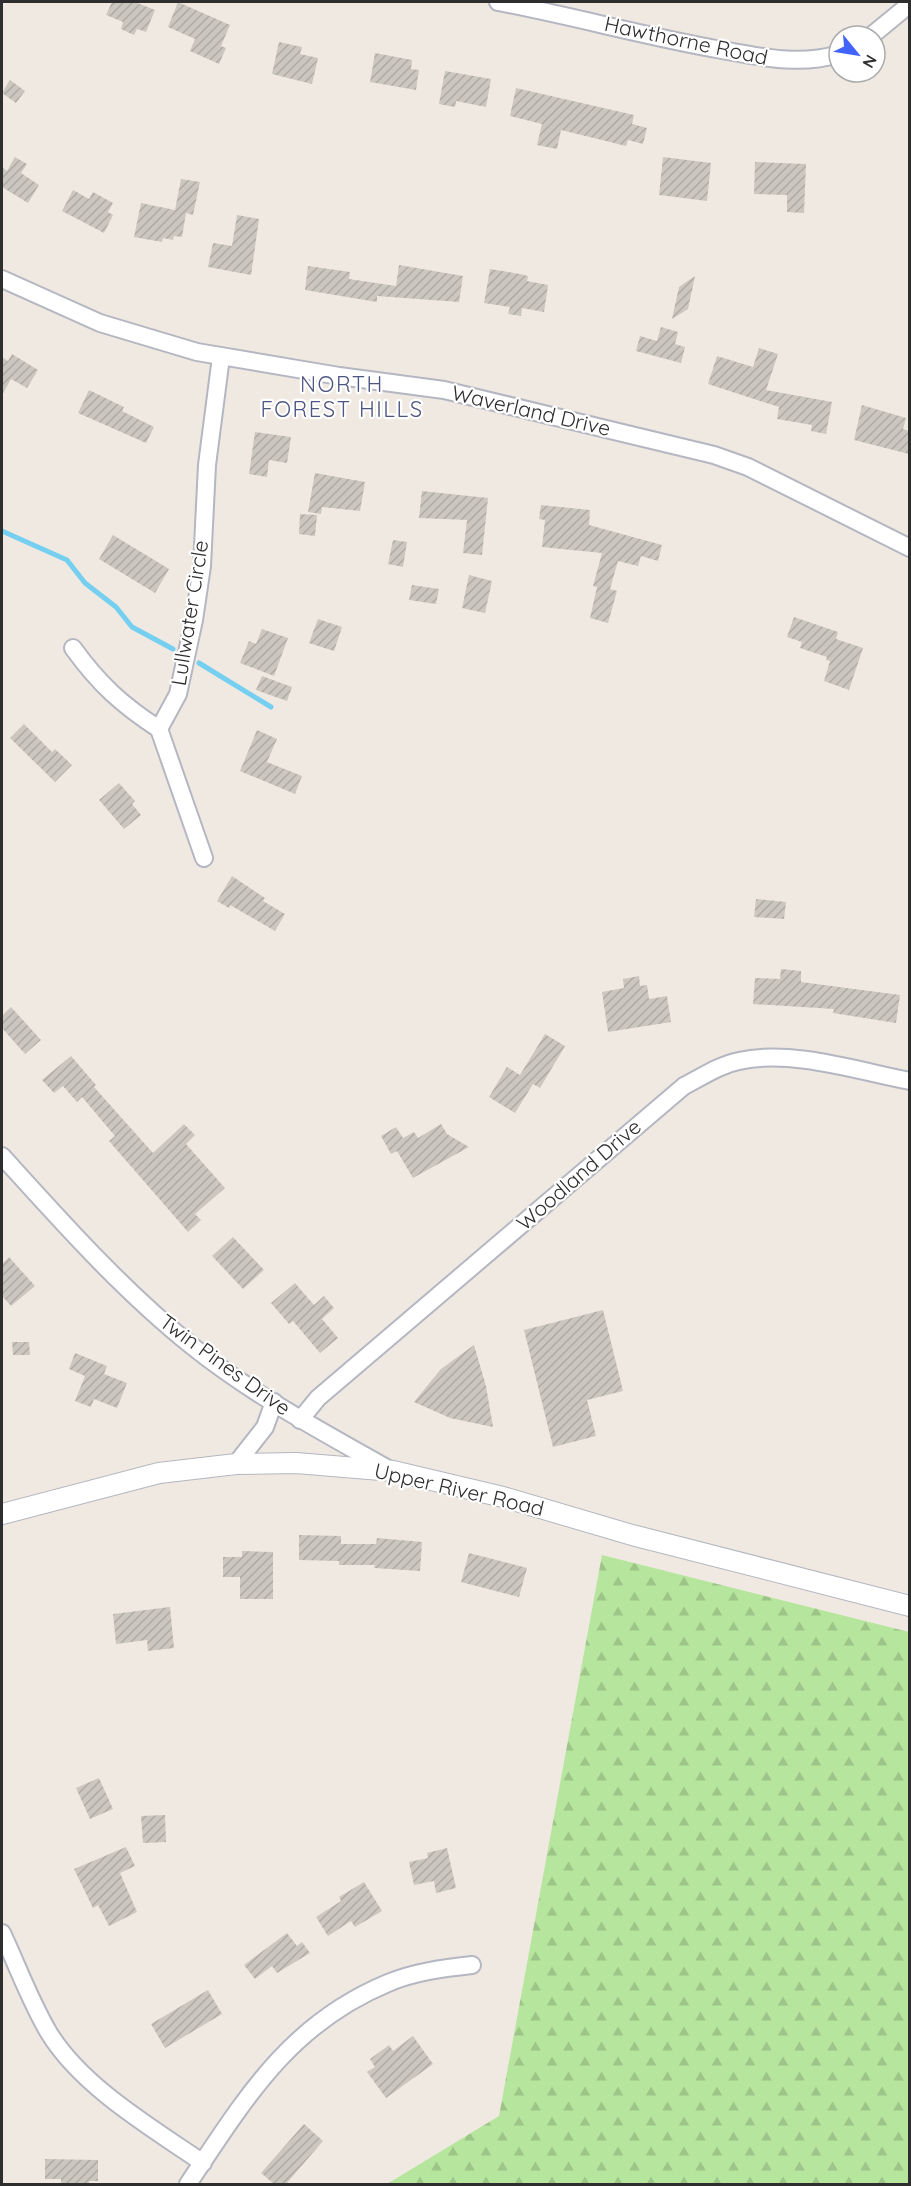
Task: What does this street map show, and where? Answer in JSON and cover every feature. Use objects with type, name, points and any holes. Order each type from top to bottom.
[{"type":"street","name":"Hawthorne Road","points":[[498,2],[675,42],[781,61],[803,62],[827,57]]},
{"type":"street","points":[[885,24],[909,4]]},
{"type":"street","name":"Waverland Drive","points":[[2,279],[100,322],[197,352],[444,390],[714,455],[748,467],[909,548]]},
{"type":"street","name":"Lullwater Circle","points":[[159,729],[178,694],[194,620],[202,566],[207,465],[220,357]]},
{"type":"street","points":[[73,648],[106,690],[128,709],[159,729],[204,858]]},
{"type":"street","name":"Woodland Drive","points":[[300,1420],[318,1398],[684,1086],[716,1069],[738,1061],[775,1058],[909,1081]]},
{"type":"street","name":"Twin Pines Drive","points":[[2,1156],[136,1298],[194,1348],[300,1420],[393,1471]]},
{"type":"street","points":[[236,1464],[265,1427],[274,1402]]},
{"type":"street","name":"Upper River Road","points":[[2,1514],[159,1473],[236,1464],[296,1462],[393,1471],[503,1497],[632,1534],[909,1606]]},
{"type":"street","points":[[2,1933],[28,1994],[50,2034],[67,2058],[135,2116],[203,2163]]},
{"type":"street","points":[[188,2184],[258,2083],[297,2039],[333,2010],[389,1982],[431,1970],[472,1965]]},
{"type":"green space","points":[[602,1555],[909,1632],[909,2184],[387,2184],[499,2116]]},
{"type":"building","points":[[112,2],[135,2],[155,10],[146,32],[137,29],[134,35],[121,29],[123,22],[106,15]]},
{"type":"building","points":[[178,2],[230,25],[221,46],[226,48],[219,64],[190,51],[195,39],[168,27]]},
{"type":"building","points":[[279,42],[302,47],[300,54],[318,58],[312,84],[272,74]]},
{"type":"building","points":[[375,53],[412,60],[411,69],[419,70],[416,90],[370,82]]},
{"type":"building","points":[[445,71],[491,79],[486,107],[456,101],[455,107],[439,104]]},
{"type":"building","points":[[10,80],[25,91],[16,103],[2,93]]},
{"type":"building","points":[[516,88],[634,115],[632,124],[647,128],[643,144],[628,140],[626,146],[561,130],[557,149],[537,145],[542,124],[510,116]]},
{"type":"building","points":[[15,157],[27,164],[21,173],[39,185],[28,203],[2,187],[2,167],[7,171]]},
{"type":"building","points":[[663,157],[711,163],[707,201],[659,195]]},
{"type":"building","points":[[755,162],[806,164],[804,213],[787,212],[787,195],[754,194]]},
{"type":"building","points":[[181,179],[200,182],[193,215],[186,213],[182,237],[174,236],[173,240],[163,238],[162,242],[134,237],[141,203],[175,210]]},
{"type":"building","points":[[73,190],[89,199],[93,192],[113,203],[108,212],[113,215],[104,233],[62,211]]},
{"type":"building","points":[[237,215],[259,219],[251,275],[208,267],[213,243],[232,246]]},
{"type":"building","points":[[399,265],[463,276],[459,302],[377,296],[377,302],[305,290],[308,266],[350,272],[349,279],[396,286]]},
{"type":"building","points":[[490,269],[528,276],[527,281],[548,285],[544,312],[522,308],[521,316],[508,314],[510,307],[484,303]]},
{"type":"building","points":[[695,276],[688,309],[672,319],[679,287]]},
{"type":"building","points":[[661,327],[678,332],[675,344],[685,347],[681,363],[636,351],[640,336],[657,341]]},
{"type":"building","points":[[759,348],[778,354],[766,390],[832,402],[826,434],[811,431],[812,425],[777,419],[779,407],[708,384],[717,356],[753,367]]},
{"type":"building","points":[[12,354],[38,370],[27,388],[11,379],[2,395],[2,357],[8,361]]},
{"type":"building","points":[[89,390],[124,407],[122,411],[154,427],[146,443],[78,413]]},
{"type":"building","points":[[862,405],[906,418],[903,429],[909,431],[909,454],[854,440]]},
{"type":"building","points":[[255,432],[291,437],[287,463],[269,460],[267,477],[249,474]]},
{"type":"building","points":[[315,473],[365,482],[360,511],[322,507],[321,514],[308,512]]},
{"type":"building","points":[[422,491],[488,498],[482,555],[463,553],[467,520],[419,518]]},
{"type":"building","points":[[541,505],[590,510],[589,525],[662,545],[658,561],[641,556],[638,566],[618,561],[610,589],[617,591],[608,623],[590,618],[597,587],[593,586],[602,553],[542,547],[545,520],[539,519]]},
{"type":"building","points":[[300,514],[317,515],[315,536],[299,534]]},
{"type":"building","points":[[113,535],[169,569],[155,593],[99,559]]},
{"type":"building","points":[[393,540],[407,542],[403,567],[388,564]]},
{"type":"building","points":[[469,575],[492,581],[485,613],[462,608]]},
{"type":"building","points":[[412,585],[439,589],[436,604],[409,600]]},
{"type":"building","points":[[794,617],[838,632],[836,639],[863,648],[849,690],[824,681],[830,661],[826,660],[827,657],[800,648],[802,642],[787,637]]},
{"type":"building","points":[[318,619],[342,627],[334,651],[309,643]]},
{"type":"building","points":[[262,629],[288,638],[274,676],[240,663],[249,641],[256,644]]},
{"type":"building","points":[[262,676],[292,687],[287,701],[256,690]]},
{"type":"building","points":[[24,724],[52,752],[55,749],[72,765],[55,782],[10,738]]},
{"type":"building","points":[[257,730],[277,739],[267,762],[302,776],[295,794],[240,771]]},
{"type":"building","points":[[119,783],[135,801],[132,804],[141,815],[124,829],[99,800]]},
{"type":"building","points":[[232,876],[265,898],[263,901],[285,914],[275,931],[230,905],[229,908],[217,901]]},
{"type":"building","points":[[756,899],[786,902],[784,919],[754,917]]},
{"type":"building","points":[[781,969],[801,971],[801,982],[900,995],[896,1023],[833,1013],[834,1009],[753,1004],[755,978],[780,979]]},
{"type":"building","points":[[639,976],[640,986],[647,985],[649,999],[667,996],[671,1022],[608,1032],[602,992],[624,988],[623,979]]},
{"type":"building","points":[[11,1007],[41,1040],[25,1054],[2,1028],[2,1016]]},
{"type":"building","points":[[545,1034],[565,1046],[540,1088],[533,1084],[515,1113],[489,1097],[507,1067],[520,1075]]},
{"type":"building","points":[[71,1056],[96,1085],[94,1087],[153,1153],[184,1124],[195,1135],[186,1144],[225,1188],[195,1214],[201,1220],[188,1232],[109,1141],[115,1136],[82,1097],[77,1102],[63,1086],[54,1093],[42,1080]]},
{"type":"building","points":[[441,1124],[447,1134],[469,1147],[413,1178],[397,1151],[391,1154],[381,1136],[396,1127],[403,1138],[414,1132],[418,1138]]},
{"type":"building","points":[[233,1237],[264,1270],[243,1289],[212,1256]]},
{"type":"building","points":[[9,1257],[35,1286],[11,1306],[2,1296],[2,1264]]},
{"type":"building","points":[[295,1283],[314,1305],[324,1296],[334,1308],[322,1319],[338,1338],[320,1353],[293,1321],[289,1324],[271,1303]]},
{"type":"building","points":[[603,1310],[623,1391],[587,1400],[596,1436],[553,1447],[524,1330]]},
{"type":"building","points":[[12,1342],[29,1342],[30,1355],[13,1355]]},
{"type":"building","points":[[474,1345],[486,1386],[493,1427],[450,1418],[414,1402],[441,1369]]},
{"type":"building","points":[[75,1353],[107,1366],[104,1374],[127,1383],[117,1408],[94,1399],[91,1407],[75,1401],[85,1376],[69,1369]]},
{"type":"building","points":[[299,1535],[341,1536],[341,1544],[376,1544],[377,1538],[422,1542],[420,1571],[374,1568],[375,1565],[339,1565],[339,1561],[299,1560]]},
{"type":"building","points":[[242,1551],[273,1552],[273,1599],[240,1599],[240,1577],[223,1577],[223,1557],[242,1557]]},
{"type":"building","points":[[469,1553],[527,1568],[519,1597],[461,1582]]},
{"type":"building","points":[[170,1607],[174,1648],[148,1651],[147,1640],[116,1644],[113,1614]]},
{"type":"building","points":[[99,1778],[113,1809],[90,1819],[76,1788]]},
{"type":"building","points":[[165,1815],[166,1842],[143,1843],[141,1816]]},
{"type":"building","points":[[126,1847],[135,1866],[120,1873],[137,1912],[109,1926],[98,1905],[93,1908],[74,1869]]},
{"type":"building","points":[[447,1848],[456,1888],[436,1893],[434,1881],[414,1885],[409,1862],[428,1858],[427,1853]]},
{"type":"building","points":[[364,1882],[382,1911],[355,1927],[351,1921],[328,1936],[316,1917],[341,1901],[339,1897]]},
{"type":"building","points":[[287,1933],[297,1946],[302,1942],[310,1953],[277,1973],[272,1966],[255,1979],[244,1965]]},
{"type":"building","points":[[208,1990],[222,2014],[165,2048],[151,2024]]},
{"type":"building","points":[[413,2036],[433,2064],[386,2098],[367,2072],[375,2067],[370,2059],[389,2045],[393,2051]]},
{"type":"building","points":[[304,2124],[323,2141],[286,2184],[274,2184],[261,2173]]},
{"type":"building","points":[[45,2159],[98,2160],[98,2181],[89,2181],[89,2184],[61,2184],[61,2179],[45,2179]]},
{"type":"waterway","points":[[2,531],[67,560],[85,583],[116,607],[132,627],[173,649]]},
{"type":"waterway","points":[[199,663],[271,707]]},
{"type":"district","name":"NORTH FOREST HILLS","points":[[342,396]]}]
